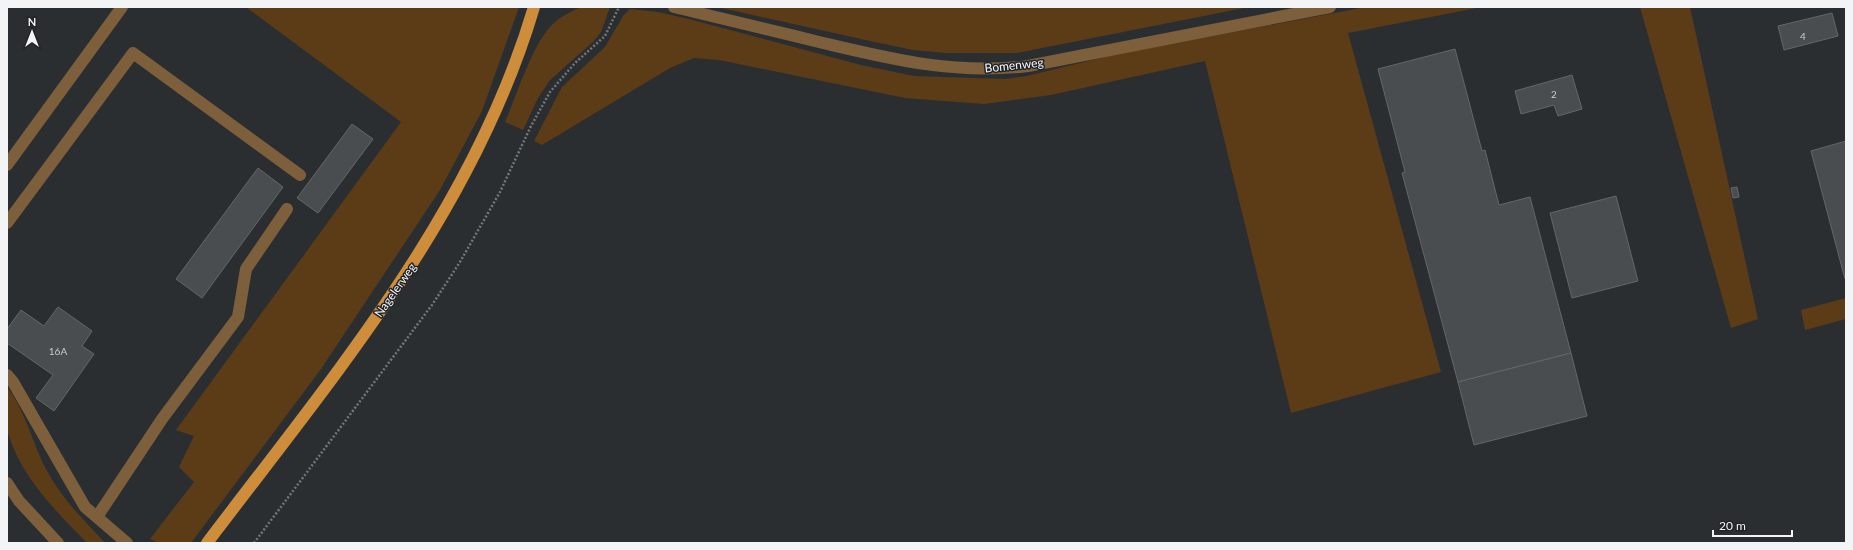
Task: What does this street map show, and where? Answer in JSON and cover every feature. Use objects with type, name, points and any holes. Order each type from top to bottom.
[{"type":"main road","name":"Nagelerweg","points":[[207,543],[382,309],[419,255],[471,162],[497,109],[514,67],[534,7]]},
{"type":"street","points":[[7,166],[122,7]]},
{"type":"street","name":"Bomenweg","points":[[674,7],[904,61],[951,68],[996,70],[1028,66],[1330,7]]},
{"type":"street","points":[[7,222],[133,53],[300,175]]},
{"type":"street","points":[[97,517],[162,419],[238,316],[246,269],[287,209]]},
{"type":"street","points":[[7,374],[85,507],[127,543]]},
{"type":"street","points":[[7,483],[20,501],[58,543]]},
{"type":"path","points":[[254,543],[432,305],[460,262],[500,192],[531,126],[550,92],[575,63],[605,36],[619,7]]},
{"type":"shaded area","points":[[246,7],[519,7],[482,111],[440,190],[321,369],[191,543],[159,543],[150,539],[194,482],[179,467],[194,436],[176,430],[401,122]]},
{"type":"shaded area","points":[[581,7],[610,7],[601,32],[594,41],[550,80],[538,98],[523,130],[505,122],[525,72],[543,36],[557,20]]},
{"type":"shaded area","points":[[717,7],[1249,7],[1017,53],[946,53],[913,50]]},
{"type":"shaded area","points":[[1366,7],[1482,7],[1348,33],[1441,372],[1291,413],[1205,61],[1051,95],[984,104],[905,98],[719,60],[694,58],[670,68],[542,145],[534,141],[562,87],[605,47],[623,16],[630,9],[658,12],[689,19],[861,65],[914,76],[1005,79],[1027,76],[1113,55]]},
{"type":"shaded area","points":[[1640,7],[1690,7],[1758,319],[1731,328]]},
{"type":"shaded area","points":[[1846,298],[1846,319],[1805,330],[1801,310]]},
{"type":"shaded area","points":[[7,387],[24,417],[41,459],[52,480],[73,508],[105,543],[87,543],[40,492],[21,464],[7,428]]},
{"type":"building","points":[[1832,13],[1838,36],[1784,50],[1778,26]]},
{"type":"building","points":[[1455,49],[1482,151],[1485,150],[1499,205],[1530,197],[1571,353],[1458,382],[1402,173],[1405,172],[1378,69]]},
{"type":"building","points":[[1572,75],[1582,109],[1558,116],[1554,105],[1521,114],[1515,91]]},
{"type":"building","points":[[352,124],[373,139],[318,213],[297,198]]},
{"type":"building","points":[[1846,141],[1846,279],[1845,279],[1811,151]]},
{"type":"building","points":[[258,168],[283,187],[202,298],[176,279]]},
{"type":"building","points":[[1737,187],[1739,197],[1733,198],[1731,188]]},
{"type":"building","points":[[1616,196],[1638,281],[1572,298],[1550,213]]},
{"type":"building","points":[[58,307],[92,331],[82,346],[94,354],[54,411],[36,398],[53,375],[7,343],[7,329],[21,310],[44,326]]},
{"type":"building","points":[[1571,353],[1587,416],[1474,445],[1458,382]]}]
